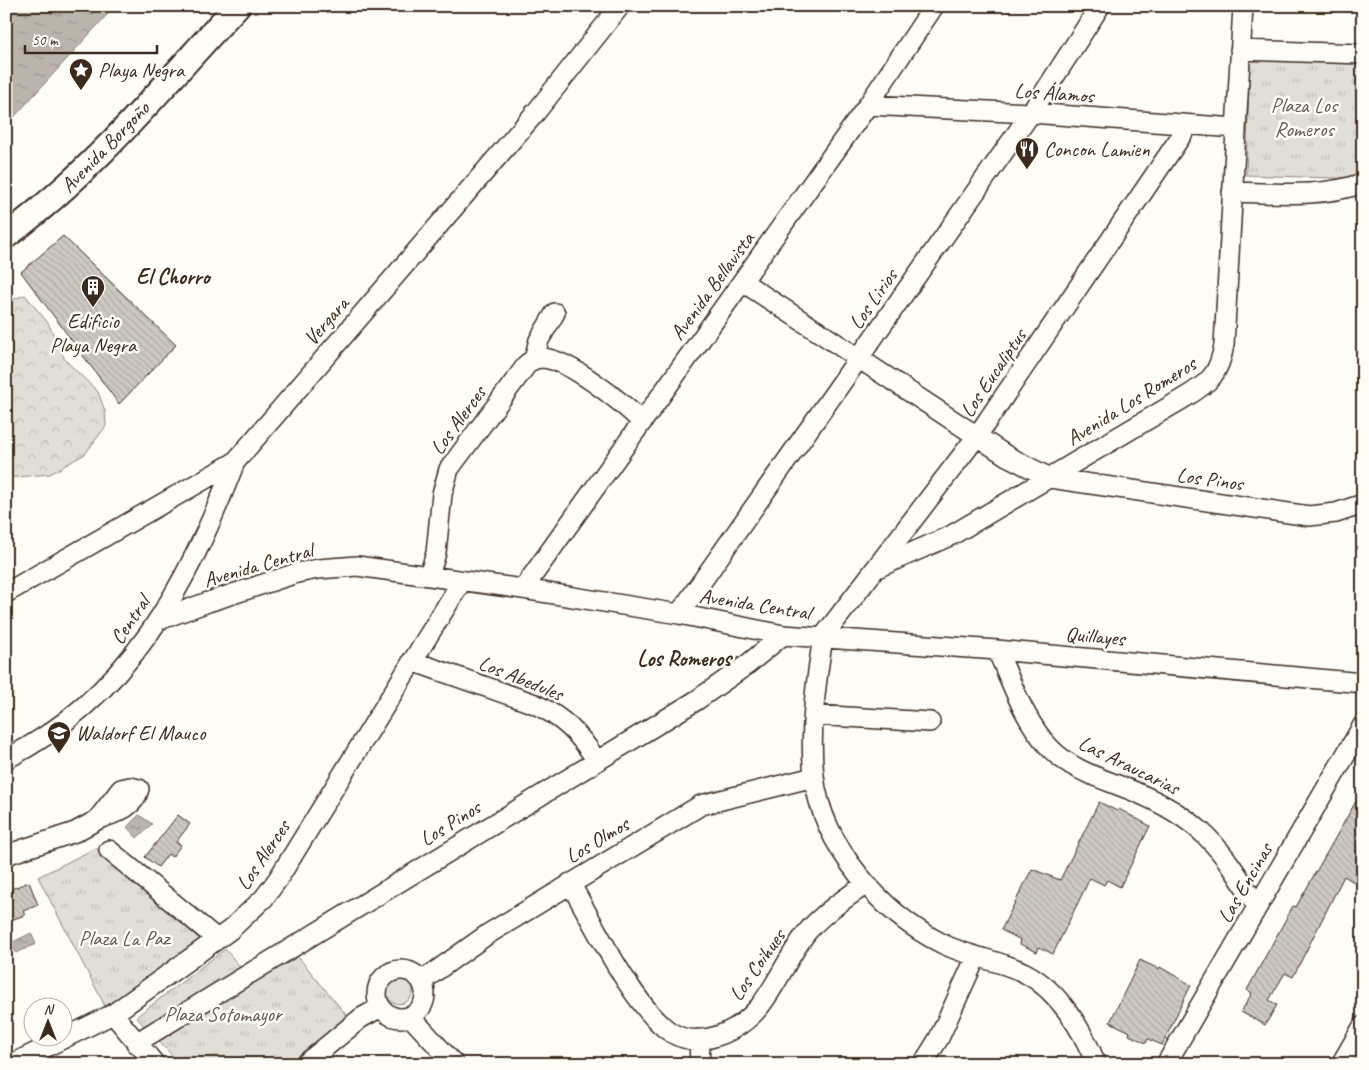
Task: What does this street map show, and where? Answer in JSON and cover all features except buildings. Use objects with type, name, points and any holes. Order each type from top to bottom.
[{"type":"main road","name":"Avenida Borgoño","points":[[6,236],[91,165],[237,6]]},
{"type":"street","name":"Vergara","points":[[6,593],[236,462],[536,112],[620,6]]},
{"type":"street","name":"Avenida Bellavista","points":[[523,589],[868,106],[934,6]]},
{"type":"street","name":"Los Lirios","points":[[679,614],[1031,113],[1100,6]]},
{"type":"street","name":"Avenida Los Romeros","points":[[875,569],[952,535],[1204,386],[1216,374],[1222,362],[1224,345],[1243,6]]},
{"type":"street","points":[[1240,50],[1363,54]]},
{"type":"street","name":"Los Álamos","points":[[868,106],[1031,113],[1188,126],[1236,128]]},
{"type":"street","name":"Los Eucaliptus","points":[[823,637],[977,436],[1188,126]]},
{"type":"street","points":[[1232,192],[1323,193],[1344,190],[1363,183]]},
{"type":"street","name":"Los Pinos","points":[[743,282],[1007,456],[1050,478],[1309,516],[1336,513],[1363,504]]},
{"type":"street","name":"Los Alerces","points":[[429,576],[436,552],[442,494],[449,469],[528,363],[534,359],[539,340],[555,313]]},
{"type":"street","points":[[534,359],[542,358],[564,365],[621,402],[642,422]]},
{"type":"street","name":"Central","points":[[6,759],[47,735],[94,698],[131,659],[159,620],[208,531],[236,462]]},
{"type":"street","name":"Avenida Central","points":[[159,620],[297,573],[318,569],[376,568],[679,614],[783,635],[823,637],[814,715],[814,777],[828,823],[852,865],[866,884],[912,925],[944,944],[1026,974],[1056,998],[1072,1016],[1089,1046],[1096,1064]]},
{"type":"street","name":"Los Alerces","points":[[12,1064],[113,1014],[217,939],[248,914],[278,879],[462,581]]},
{"type":"street","name":"Los Pinos","points":[[136,1043],[697,700],[748,664],[783,635]]},
{"type":"street","name":"Quillayes","points":[[823,637],[998,650],[1363,683]]},
{"type":"street","name":"Las Araucarias","points":[[998,650],[1028,716],[1049,747],[1070,765],[1136,792],[1192,823],[1211,839],[1233,866],[1257,907]]},
{"type":"street","name":"Los Abedules","points":[[412,661],[535,704],[549,711],[575,731],[596,760]]},
{"type":"street","points":[[814,715],[930,722]]},
{"type":"street","name":"Las Encinas","points":[[1166,1064],[1363,725]]},
{"type":"street","name":"Los Olmos","points":[[422,980],[488,934],[702,805],[814,777]]},
{"type":"street","points":[[6,855],[75,832],[97,820]]},
{"type":"street","points":[[109,850],[217,939]]},
{"type":"street","name":"Los Coihues","points":[[570,883],[645,1008],[667,1030],[684,1037],[699,1039],[710,1038],[732,1030],[753,1013],[780,978],[808,932],[843,900],[866,884]]},
{"type":"street","points":[[923,1064],[939,1038],[976,957]]},
{"type":"street","points":[[402,970],[416,975],[422,980],[424,1001],[421,1008],[410,1016],[394,1016],[381,1007],[378,1000],[379,985],[388,974],[402,970]]},
{"type":"street","points":[[305,1064],[361,1018],[381,1007]]},
{"type":"street","points":[[113,1014],[155,1064]]},
{"type":"street","points":[[410,1016],[454,1064]]},
{"type":"street","points":[[1341,1064],[1362,1028]]},
{"type":"street","points":[[699,1039],[700,1064]]},
{"type":"green space","name":"Plaza Los Romeros","points":[[1250,56],[1362,60],[1358,179],[1246,175]]},
{"type":"green space","points":[[25,295],[48,323],[65,360],[98,392],[105,411],[106,426],[85,454],[50,474],[6,478],[6,302]]},
{"type":"green space","name":"Plaza La Paz","points":[[96,848],[203,942],[107,1010],[38,877]]},
{"type":"green space","name":"Plaza Sotomayor","points":[[225,949],[242,969],[294,952],[348,1017],[290,1064],[180,1064],[136,1017]]},
{"type":"green space","points":[[399,976],[409,980],[413,990],[409,1000],[399,1004],[389,1000],[385,990],[389,980]]},
{"type":"water","points":[[6,6],[115,6],[15,116],[6,123]]},
{"type":"water","points":[[139,815],[152,824],[137,838],[127,827]]},
{"type":"water","points":[[31,933],[36,944],[16,953],[11,943]]},
{"type":"place","name":"Playa Negra","points":[[81,91]]},
{"type":"place","name":"Concon Lamien","points":[[1027,170]]},
{"type":"place","name":"Edificio Playa Negra","points":[[93,308]]},
{"type":"place","name":"Waldorf El Mauco","points":[[59,754]]},
{"type":"district","name":"El Chorro","points":[[173,276]]},
{"type":"district","name":"Los Romeros","points":[[684,658]]}]
